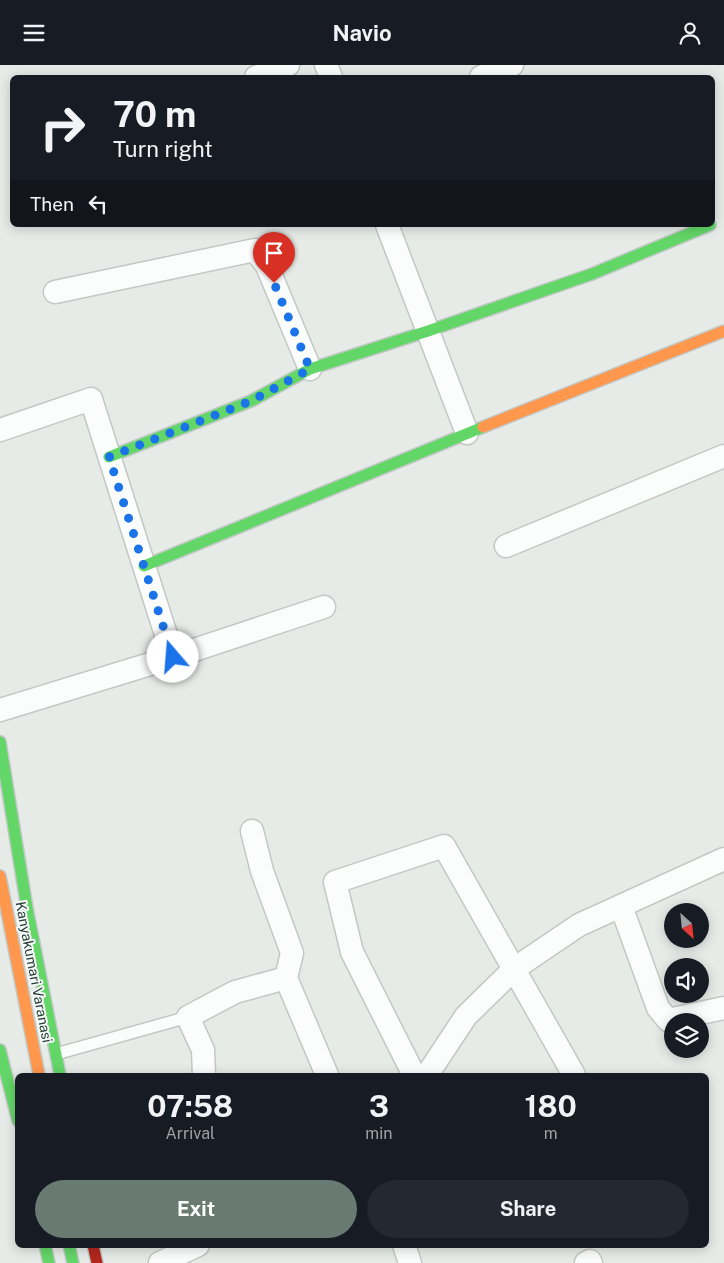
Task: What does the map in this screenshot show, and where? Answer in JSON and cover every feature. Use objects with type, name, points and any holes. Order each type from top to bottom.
[{"type":"main road","points":[[109,457],[251,401],[310,369],[428,331],[592,274],[706,227]]},
{"type":"main road","points":[[144,567],[467,433],[724,331]]},
{"type":"main road","points":[[0,742],[28,908],[60,1073]]},
{"type":"main road","name":"Kanyakumari Varanasi","points":[[0,875],[39,1073]]},
{"type":"main road","points":[[0,1050],[15,1109]]},
{"type":"main road","points":[[46,1248],[49,1263]]},
{"type":"main road","points":[[70,1248],[73,1263]]},
{"type":"main road","points":[[94,1248],[97,1263]]},
{"type":"street","points":[[261,75],[288,65]]},
{"type":"street","points":[[486,75],[512,65]]},
{"type":"street","points":[[395,227],[428,331],[467,433]]},
{"type":"street","points":[[55,292],[255,250],[267,266],[310,369]]},
{"type":"street","points":[[0,430],[91,399],[173,657]]},
{"type":"street","points":[[506,546],[724,456]]},
{"type":"street","points":[[0,709],[173,657],[324,607]]},
{"type":"street","points":[[252,831],[262,871],[292,953],[286,978],[326,1073]]},
{"type":"street","points":[[413,1073],[352,952],[335,882],[444,845],[573,1073]]},
{"type":"street","points":[[428,1073],[466,1016],[514,969],[580,925],[724,859]]},
{"type":"street","points":[[621,906],[658,1008],[668,1020],[724,1008]]},
{"type":"street","points":[[204,1073],[203,1050],[188,1017],[235,993],[286,978]]},
{"type":"street","points":[[160,1263],[192,1248]]},
{"type":"street","points":[[405,1248],[410,1263]]},
{"type":"street","points":[[586,1263],[590,1261],[590,1263]]},
{"type":"lane","points":[[56,1054],[188,1017]]},
{"type":"traffic: fast","points":[[109,457],[251,401],[310,369],[428,331],[592,274],[705,227]]},
{"type":"traffic: fast","points":[[144,566],[483,427]]},
{"type":"traffic: fast","points":[[0,742],[27,908],[60,1073]]},
{"type":"traffic: fast","points":[[0,1050],[15,1109]]},
{"type":"traffic: fast","points":[[46,1248],[49,1263]]},
{"type":"traffic: fast","points":[[70,1248],[73,1263]]},
{"type":"traffic: slow","points":[[483,427],[724,331]]},
{"type":"traffic: slow","points":[[0,876],[39,1073]]},
{"type":"traffic: jam","points":[[94,1248],[97,1263]]},
{"type":"route","points":[[173,657],[109,457],[251,401],[310,369],[274,283]]}]
